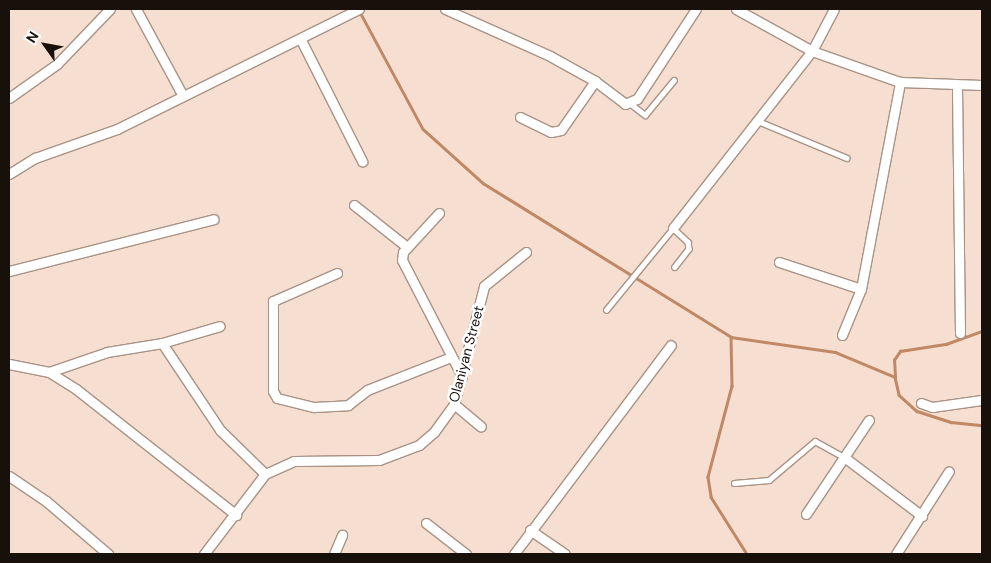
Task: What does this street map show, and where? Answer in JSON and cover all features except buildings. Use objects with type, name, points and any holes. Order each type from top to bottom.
[{"type":"street","points":[[9,98],[57,64],[110,9]]},
{"type":"street","points":[[136,9],[182,94]]},
{"type":"street","points":[[9,174],[35,158],[117,129],[182,94],[301,40],[359,9]]},
{"type":"street","points":[[445,9],[550,56],[595,81],[625,104],[632,104],[696,9]]},
{"type":"street","points":[[736,9],[812,51],[900,82],[957,87],[982,85]]},
{"type":"street","points":[[673,228],[812,51],[834,9]]},
{"type":"street","points":[[301,40],[362,161]]},
{"type":"street","points":[[520,117],[551,132],[561,130],[595,81]]},
{"type":"street","points":[[842,335],[861,289],[900,82]]},
{"type":"street","points":[[957,87],[960,333]]},
{"type":"street","points":[[354,205],[407,247]]},
{"type":"street","points":[[439,213],[407,247],[402,260],[450,357],[462,376]]},
{"type":"street","points":[[9,271],[214,219]]},
{"type":"street","name":"Olaniyan Street","points":[[265,474],[294,461],[357,464],[399,455],[434,432],[454,404],[484,286],[526,252]]},
{"type":"street","points":[[779,262],[861,289]]},
{"type":"street","points":[[337,273],[273,301],[273,391],[277,398],[314,407],[348,405],[367,390],[450,357]]},
{"type":"street","points":[[49,372],[107,352],[162,343],[220,326]]},
{"type":"street","points":[[162,343],[220,430],[265,474],[236,515],[204,554]]},
{"type":"street","points":[[514,554],[530,530],[565,490],[671,345]]},
{"type":"street","points":[[9,364],[49,372],[76,389],[236,515]]},
{"type":"street","points":[[921,403],[932,407],[982,400]]},
{"type":"street","points":[[454,404],[480,426]]},
{"type":"street","points":[[806,514],[869,420]]},
{"type":"street","points":[[844,457],[922,516]]},
{"type":"street","points":[[896,554],[949,471]]},
{"type":"street","points":[[9,476],[46,501],[108,554]]},
{"type":"street","points":[[426,523],[466,554]]},
{"type":"street","points":[[530,530],[565,554]]},
{"type":"street","points":[[334,554],[342,535]]},
{"type":"lane","points":[[632,104],[645,115],[674,80]]},
{"type":"lane","points":[[758,121],[847,158]]},
{"type":"lane","points":[[606,310],[624,284],[673,228],[688,242],[689,249],[675,267]]},
{"type":"lane","points":[[734,483],[769,480],[815,441],[844,457]]},
{"type":"waterway","points":[[360,12],[423,129],[483,183],[731,337],[835,352],[895,377],[899,395],[917,411],[951,422],[982,425]]},
{"type":"waterway","points":[[895,377],[894,360],[900,351],[946,344],[982,331]]},
{"type":"waterway","points":[[731,337],[732,386],[708,477],[711,497],[747,554]]}]
